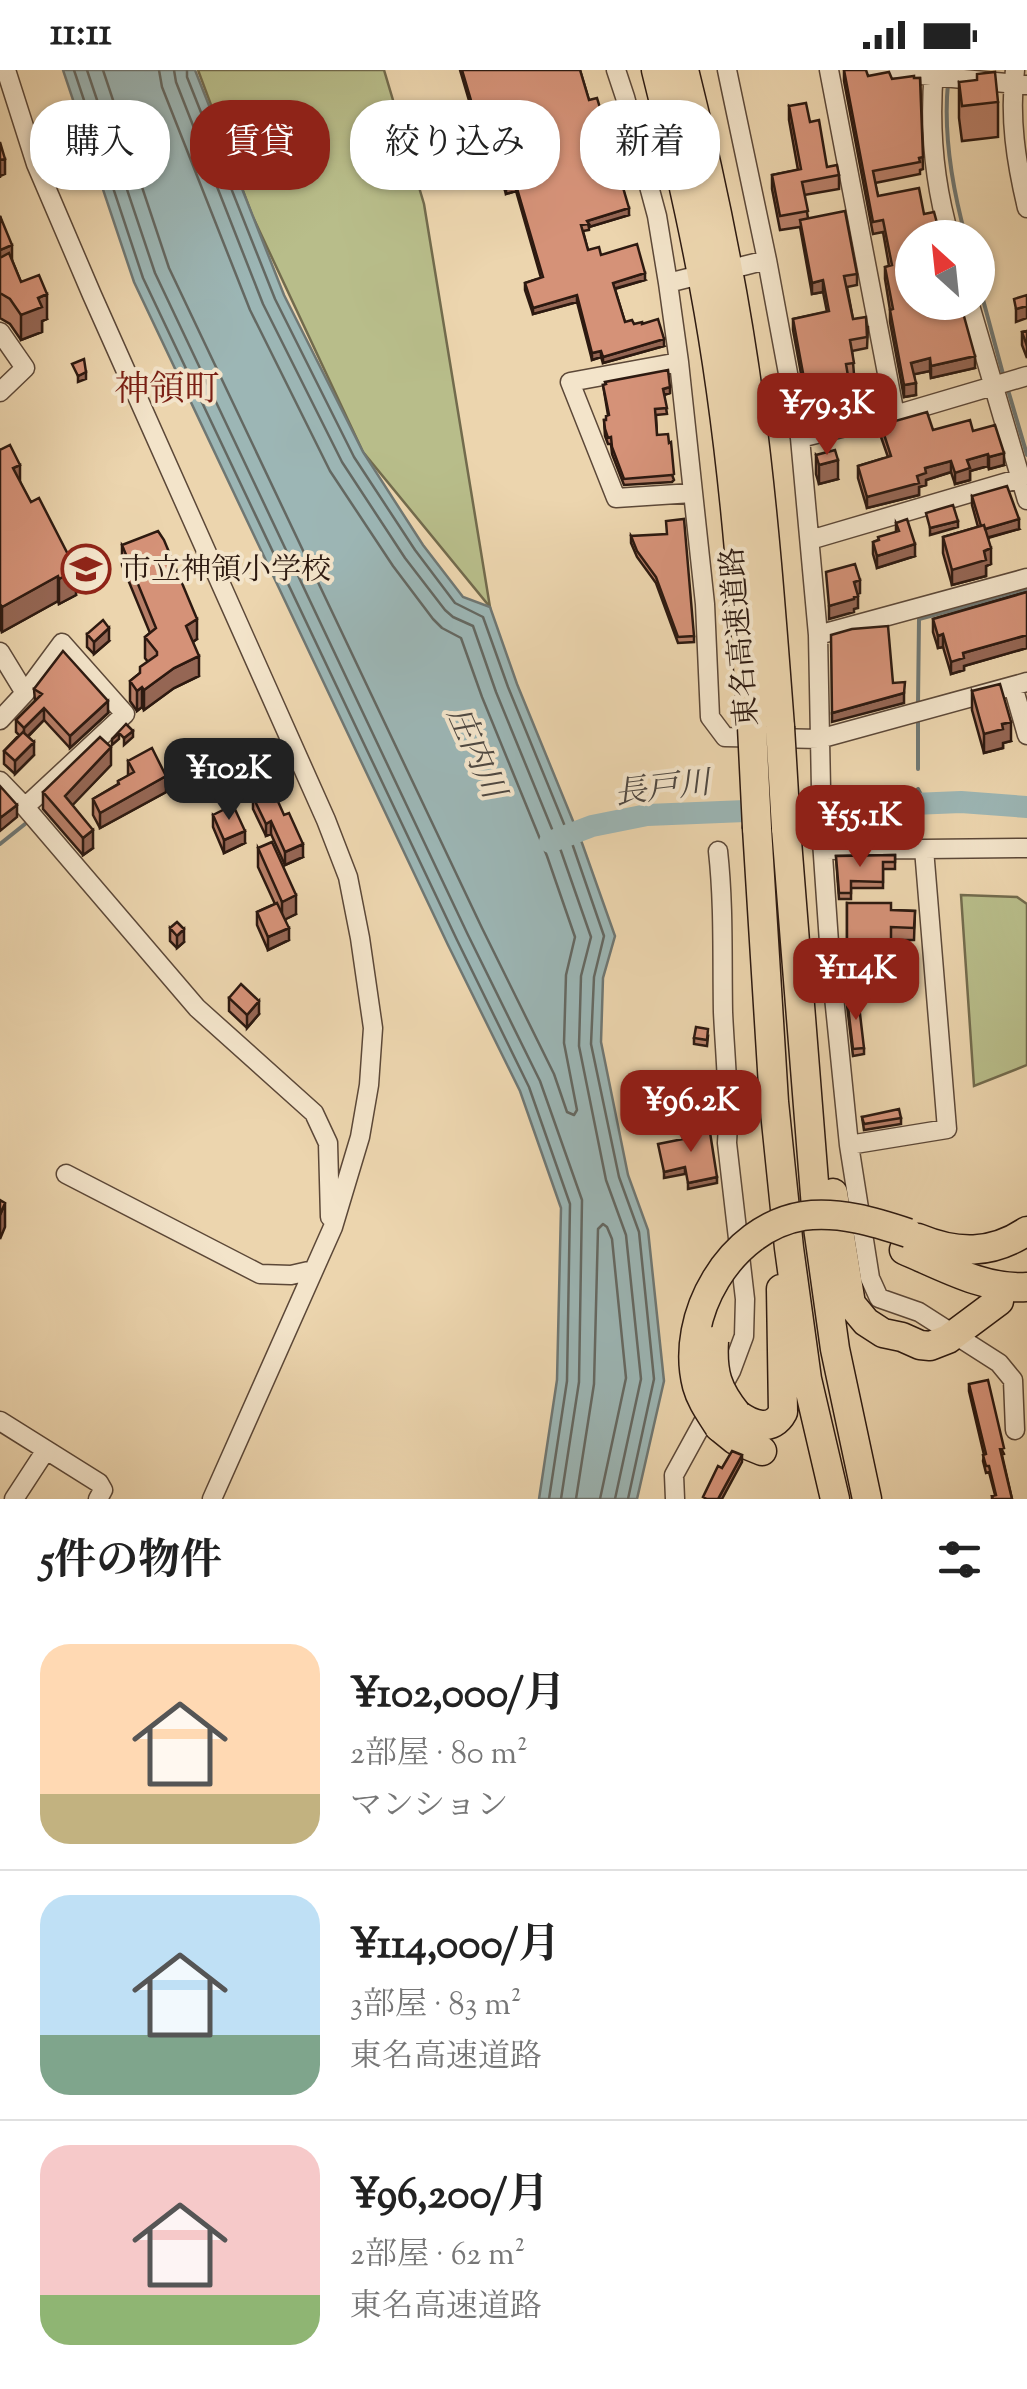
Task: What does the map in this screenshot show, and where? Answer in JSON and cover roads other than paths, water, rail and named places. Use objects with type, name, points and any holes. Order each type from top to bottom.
[{"type":"highway","name":"東名高速道路","points":[[656,70],[705,288],[746,620],[786,828],[819,1236],[835,1349],[867,1499]]},
{"type":"highway","name":"東名高速道路","points":[[684,70],[728,267],[750,408],[766,727],[757,828],[767,1003],[781,1173],[808,1379],[835,1499]]},
{"type":"highway","points":[[788,870],[851,1304],[866,1322],[884,1333],[930,1346],[948,1339],[998,1301]]},
{"type":"highway","points":[[781,1173],[778,1216],[784,1389],[782,1412],[780,1419],[766,1426],[728,1420],[704,1404],[697,1386],[696,1336],[714,1282],[748,1242],[768,1228],[798,1217],[822,1214],[874,1222],[976,1280],[1000,1287],[1027,1287]]},
{"type":"highway","points":[[906,1242],[969,1251],[1000,1246],[1027,1231]]},
{"type":"highway","points":[[728,1420],[736,1440],[762,1451]]},
{"type":"street","points":[[6,70],[36,164],[348,877],[373,1028],[360,1137],[333,1227],[212,1499]]},
{"type":"street","points":[[616,70],[656,216],[668,283],[704,604],[710,716],[725,737],[819,739],[1020,684],[1027,736]]},
{"type":"street","points":[[726,70],[800,438],[818,635],[830,957],[862,1279],[879,1298],[919,1312],[944,1328]]},
{"type":"street","points":[[829,70],[895,415]]},
{"type":"street","points":[[868,70],[1019,80],[1013,129],[1027,208]]},
{"type":"street","points":[[934,73],[931,140],[945,220]]},
{"type":"street","points":[[743,266],[767,260]]},
{"type":"street","points":[[668,283],[688,278]]},
{"type":"street","points":[[974,320],[1027,500]]},
{"type":"street","points":[[0,332],[25,368],[0,392]]},
{"type":"street","points":[[679,362],[570,382],[616,498],[692,493]]},
{"type":"street","points":[[800,438],[1027,376]]},
{"type":"street","points":[[810,540],[1021,478]]},
{"type":"street","points":[[818,635],[1027,578]]},
{"type":"street","points":[[0,720],[62,643],[125,714],[26,807]]},
{"type":"street","points":[[0,652],[25,693]]},
{"type":"street","points":[[0,781],[197,1008],[314,1113],[328,1143],[333,1227]]},
{"type":"street","points":[[823,846],[924,850],[1027,848]]},
{"type":"street","points":[[849,1145],[947,1129],[924,850]]},
{"type":"street","points":[[676,1499],[674,1476],[731,1371],[744,1336],[745,1299],[727,1143],[718,851]]},
{"type":"street","points":[[66,1174],[260,1274],[291,1275],[313,1270]]},
{"type":"street","points":[[745,1299],[769,1294]]},
{"type":"street","points":[[964,1340],[1000,1363],[1013,1380],[1015,1430]]},
{"type":"street","points":[[0,1422],[99,1483],[104,1490],[98,1499]]},
{"type":"street","points":[[14,1499],[46,1450]]},
{"type":"water","name":"庄内川","points":[[63,70],[195,70],[207,100],[190,100],[190,190],[242,190],[284,295],[363,452],[423,545],[463,597],[490,607],[615,936],[603,978],[601,1042],[628,1175],[648,1230],[664,1381],[637,1499],[539,1499],[557,1380],[561,1208],[520,1091],[134,282],[103,190],[170,190],[170,100],[73,100]]},
{"type":"waterway","points":[[948,83],[950,161],[962,220]]},
{"type":"waterway","points":[[988,320],[1003,374]]},
{"type":"waterway","points":[[1008,390],[1027,455]]},
{"type":"waterway","points":[[918,704],[919,619],[1027,590]]},
{"type":"waterway","points":[[918,722],[918,769]]},
{"type":"waterway","points":[[918,789],[925,803]]},
{"type":"waterway","name":"長戸川","points":[[550,842],[592,826],[647,815],[961,802],[1027,807]]},
{"type":"waterway","points":[[0,844],[25,824]]},
{"type":"place","name":"市立神領小学校","points":[[86,569]]},
{"type":"district","name":"神領町","points":[[167,388]]}]
